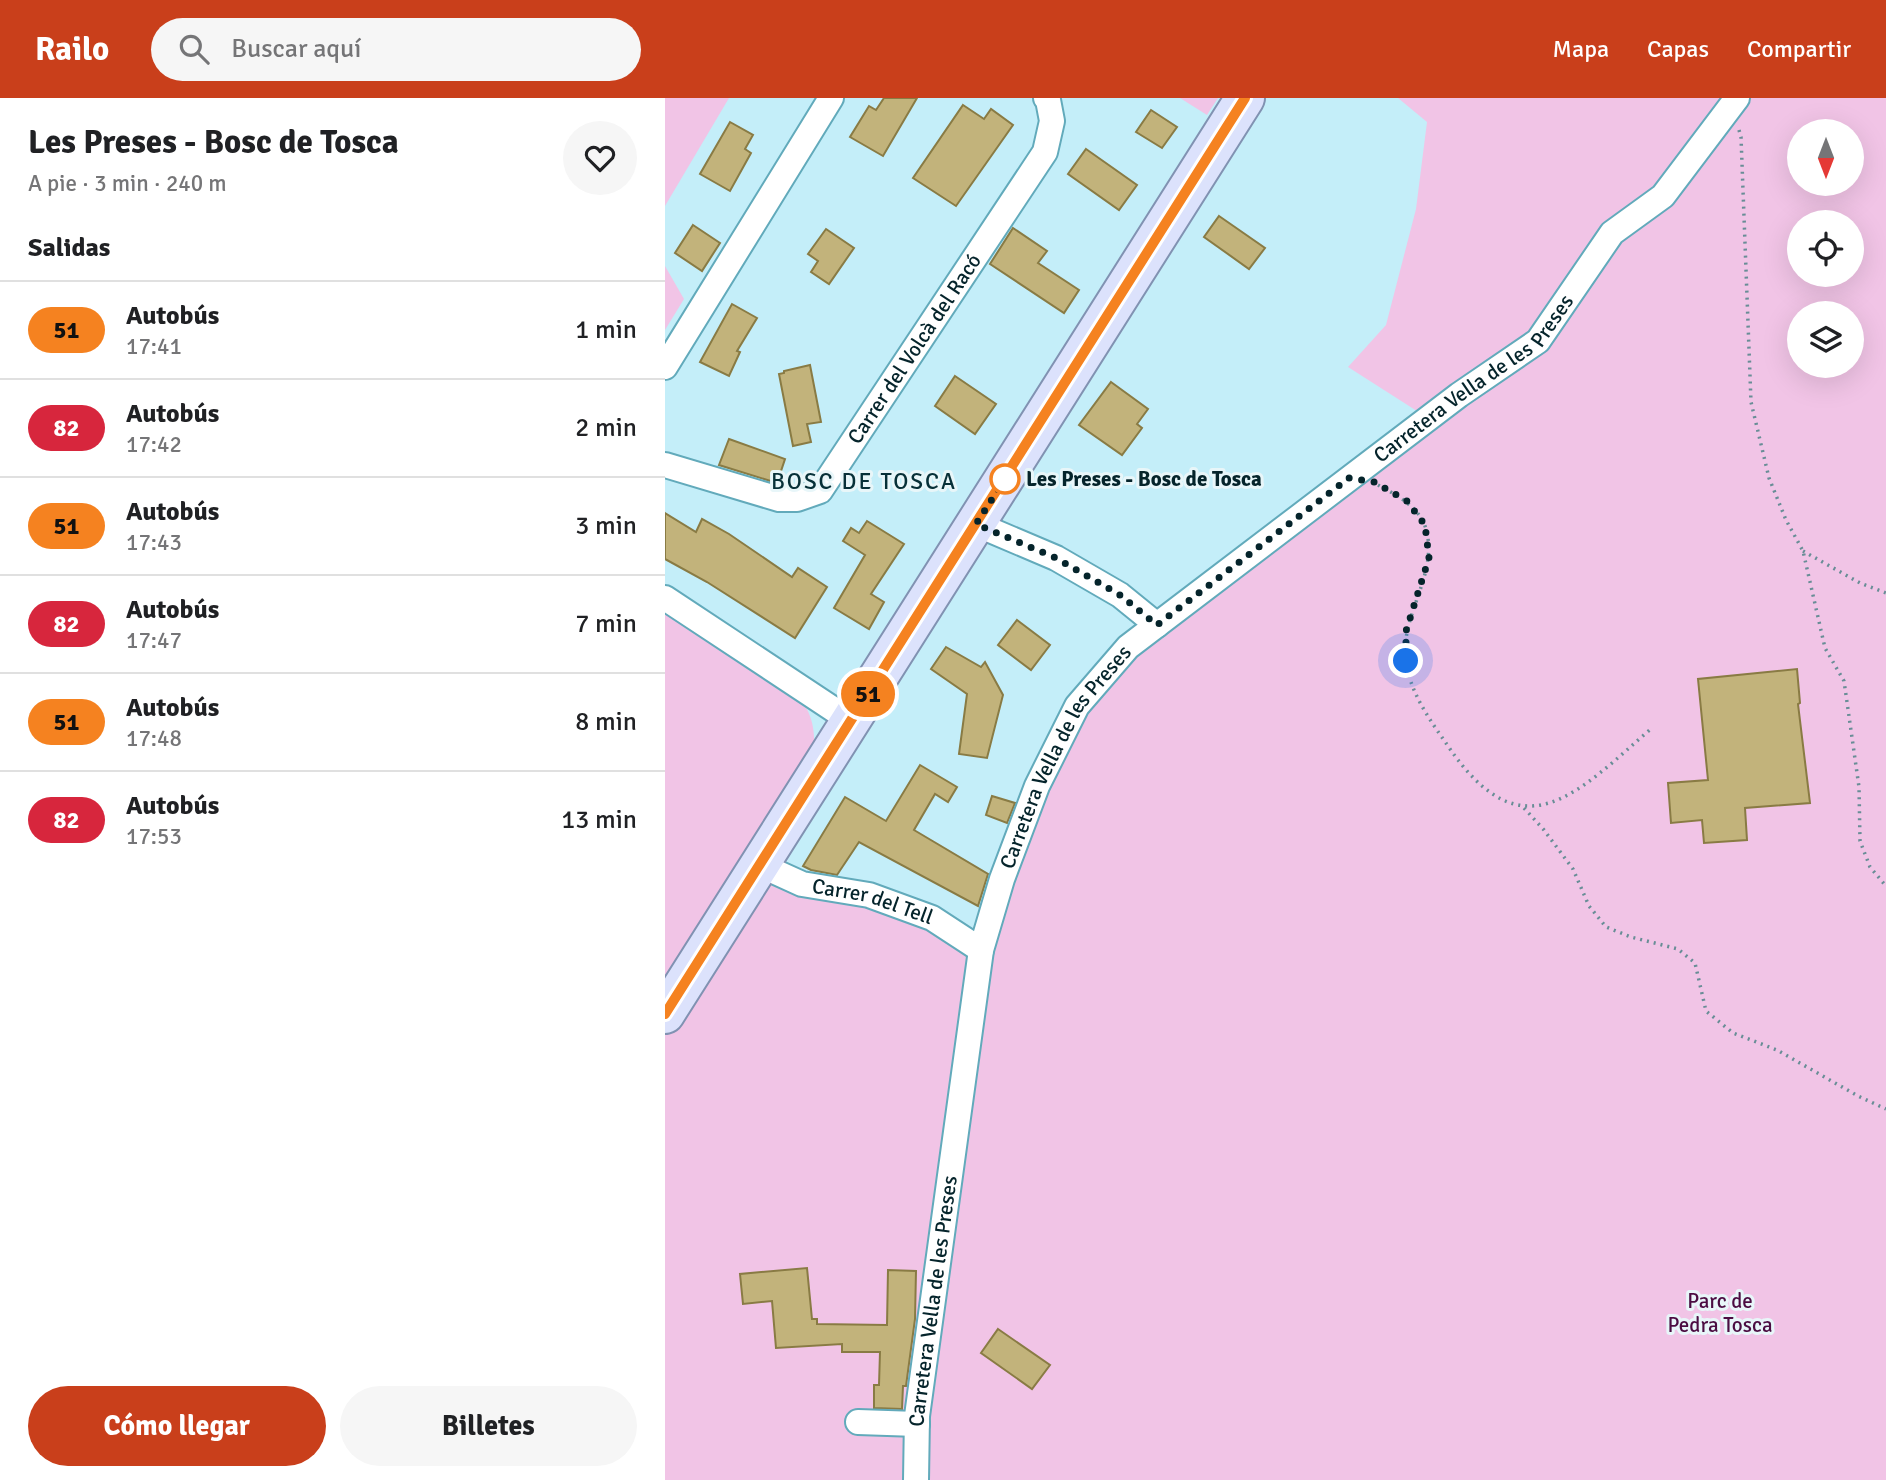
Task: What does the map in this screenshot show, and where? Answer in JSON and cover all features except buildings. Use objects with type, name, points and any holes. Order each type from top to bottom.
[{"type":"main road","points":[[665,1014],[1245,98]]},
{"type":"street","points":[[665,367],[831,98]]},
{"type":"street","name":"Carrer del Volcà del Racó","points":[[665,465],[779,499],[797,499],[820,491],[1045,152],[1052,121],[1046,98]]},
{"type":"street","name":"Carretera Vella de les Preses","points":[[916,1480],[917,1424],[981,950],[1002,879],[1037,786],[1077,705],[1128,647],[1349,478],[1538,341],[1612,233],[1663,196],[1734,102]]},
{"type":"street","points":[[976,524],[1056,558],[1120,595],[1157,625]]},
{"type":"street","points":[[665,598],[851,721]]},
{"type":"street","name":"Carrer del Tell","points":[[760,865],[802,884],[869,895],[932,918],[981,950]]},
{"type":"street","points":[[859,1422],[917,1424]]},
{"type":"path","points":[[1734,102],[1741,137],[1751,402],[1769,478],[1786,520],[1803,551],[1825,648],[1844,681],[1859,787],[1860,841],[1870,867],[1886,886]]},
{"type":"path","points":[[1349,478],[1374,482],[1407,501],[1425,525],[1429,558],[1406,631],[1406,661],[1418,701],[1461,766],[1485,789],[1508,804],[1523,807],[1533,808],[1562,799],[1603,771],[1653,727]]},
{"type":"path","points":[[1803,551],[1860,583],[1886,593]]},
{"type":"path","points":[[1523,807],[1573,869],[1589,906],[1606,927],[1631,937],[1678,949],[1695,963],[1706,1011],[1733,1033],[1777,1050],[1886,1109]]},
{"type":"green space","points":[[665,98],[729,98],[665,206]]},
{"type":"green space","points":[[1180,98],[1218,98],[1207,115]]},
{"type":"green space","name":"Parc de Pedra Tosca","points":[[1398,98],[1886,98],[1886,1480],[665,1480],[665,609],[798,695],[812,721],[814,750],[738,868],[859,886],[978,948],[1065,713],[1420,413],[1348,367],[1386,325],[1416,209],[1427,122]]},
{"type":"green space","points":[[665,266],[684,299],[665,330]]},
{"type":"bus line","name":"51","points":[[665,1014],[1245,98]]},
{"type":"place","name":"Les Preses - Bosc de Tosca","points":[[1005,479]]},
{"type":"district","name":"BOSC DE TOSCA","points":[[864,481]]},
{"type":"route","points":[[1005,479],[976,524],[1056,558],[1120,595],[1157,625],[1349,478],[1374,482],[1407,501],[1425,525],[1429,558],[1406,631],[1406,661]]}]
